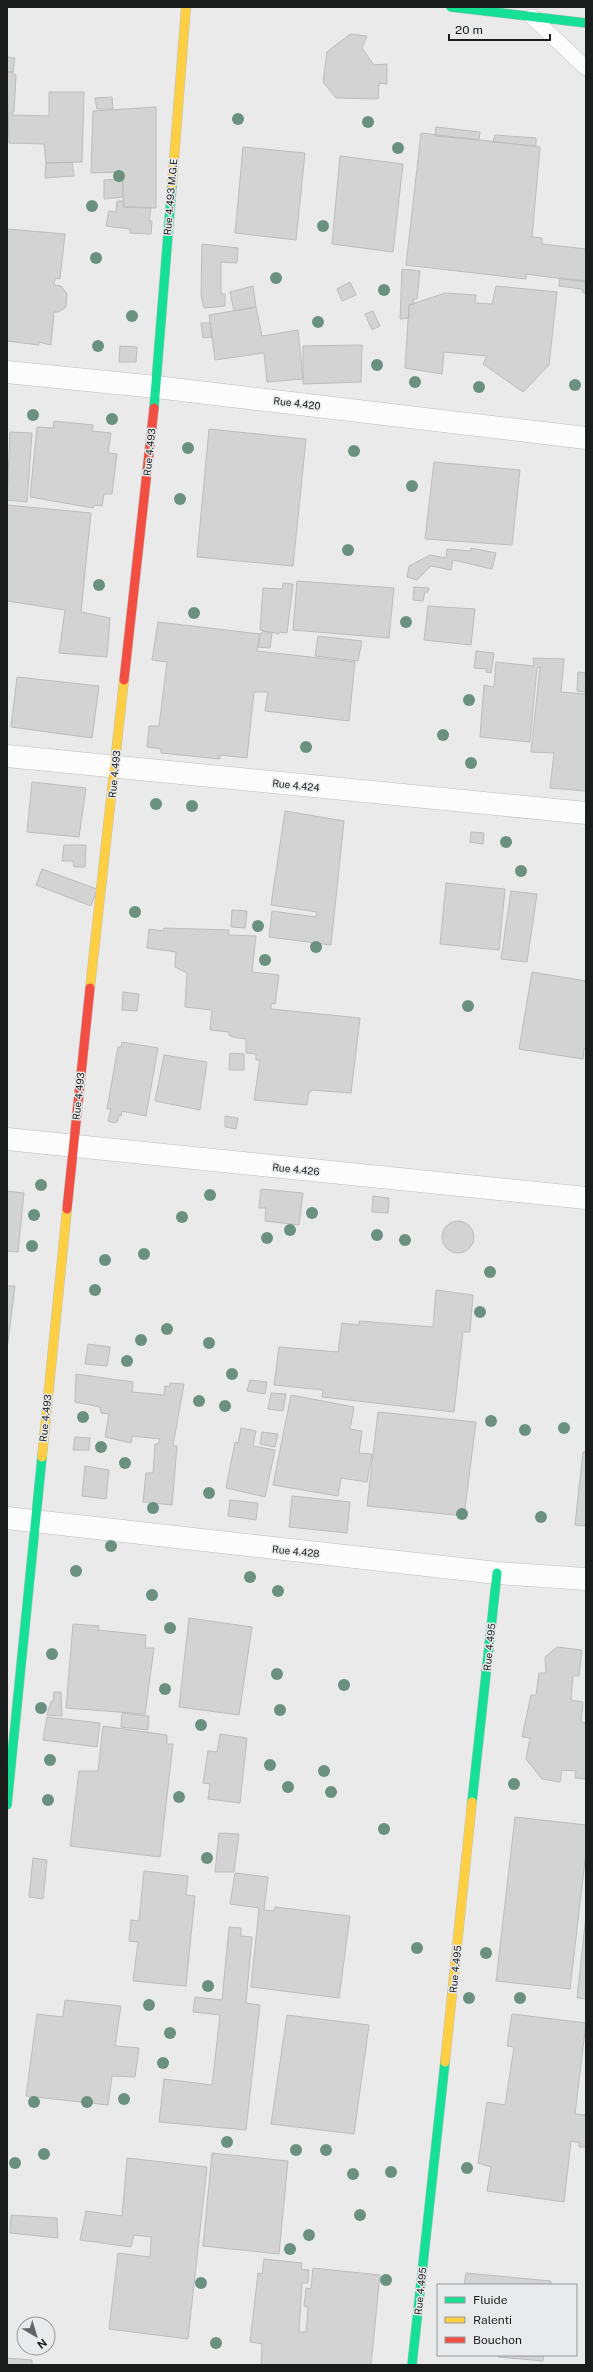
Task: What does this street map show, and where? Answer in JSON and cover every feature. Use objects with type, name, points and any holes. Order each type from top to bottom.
[{"type":"main road","name":"Rue 4.493 M.G.E","points":[[156,387],[186,7]]},
{"type":"main road","points":[[451,7],[586,23]]},
{"type":"main road","name":"Rue 4.493","points":[[7,1805],[34,1521],[73,1146],[156,387]]},
{"type":"main road","name":"Rue 4.495","points":[[412,2365],[497,1573]]},
{"type":"street","name":"Rue 4.420","points":[[7,372],[156,387],[586,438]]},
{"type":"street","name":"Rue 4.424","points":[[7,756],[114,768],[586,813]]},
{"type":"street","name":"Rue 4.426","points":[[7,1139],[586,1198]]},
{"type":"street","name":"Rue 4.428","points":[[7,1518],[497,1573],[586,1579]]},
{"type":"lane","points":[[532,17],[586,68]]},
{"type":"building","points":[[350,34],[367,36],[362,48],[374,65],[387,64],[387,84],[379,83],[378,99],[336,98],[323,82],[327,52]]},
{"type":"building","points":[[7,57],[15,58],[13,72],[7,72]]},
{"type":"building","points":[[7,72],[13,72],[13,74],[16,75],[14,112],[12,112],[12,115],[49,116],[49,92],[84,92],[82,162],[46,163],[44,144],[9,143]]},
{"type":"building","points":[[112,97],[113,109],[97,109],[95,98]]},
{"type":"building","points":[[156,107],[156,208],[124,207],[122,172],[91,173],[93,111]]},
{"type":"building","points":[[436,127],[480,132],[479,140],[435,136]]},
{"type":"building","points":[[421,133],[540,147],[532,237],[542,238],[542,244],[586,249],[586,282],[526,274],[526,279],[406,265]]},
{"type":"building","points":[[495,135],[536,138],[536,146],[493,142]]},
{"type":"building","points":[[243,147],[305,153],[296,240],[235,233]]},
{"type":"building","points":[[340,156],[403,164],[393,252],[332,244]]},
{"type":"building","points":[[72,162],[74,176],[45,178],[46,163]]},
{"type":"building","points":[[123,179],[123,197],[104,199],[104,180]]},
{"type":"building","points":[[117,201],[123,201],[124,207],[151,208],[149,221],[152,221],[151,234],[130,233],[130,229],[106,226],[109,211],[116,212]]},
{"type":"building","points":[[7,229],[65,234],[60,279],[55,278],[54,285],[61,286],[67,294],[66,307],[59,312],[54,312],[51,345],[39,342],[39,345],[7,341]]},
{"type":"building","points":[[202,244],[238,248],[237,263],[221,262],[221,294],[225,294],[225,306],[204,308],[201,295]]},
{"type":"building","points":[[402,269],[420,271],[417,299],[413,299],[414,304],[409,305],[409,318],[400,319]]},
{"type":"building","points":[[560,278],[586,281],[586,293],[583,293],[582,289],[559,286]]},
{"type":"building","points":[[350,282],[356,295],[342,301],[337,289]]},
{"type":"building","points":[[253,286],[256,307],[234,311],[230,292]]},
{"type":"building","points":[[496,286],[557,292],[549,365],[523,392],[483,364],[487,356],[444,352],[442,374],[405,368],[409,305],[445,293],[476,295],[475,303],[492,304]]},
{"type":"building","points":[[256,307],[262,336],[298,330],[303,379],[267,382],[264,353],[215,360],[209,315]]},
{"type":"building","points":[[373,311],[380,326],[372,330],[365,314]]},
{"type":"building","points":[[201,323],[210,323],[212,337],[203,338]]},
{"type":"building","points":[[362,345],[361,382],[303,384],[303,346]]},
{"type":"building","points":[[120,346],[137,347],[136,362],[119,362]]},
{"type":"building","points":[[54,421],[93,425],[92,431],[111,433],[108,453],[117,454],[112,494],[104,494],[102,506],[95,505],[93,508],[30,497],[37,427],[53,428]]},
{"type":"building","points":[[209,429],[306,439],[293,566],[197,557]]},
{"type":"building","points":[[10,432],[32,433],[27,502],[7,500]]},
{"type":"building","points":[[434,462],[520,470],[512,545],[425,539]]},
{"type":"building","points":[[7,505],[91,513],[81,612],[110,618],[107,657],[59,653],[65,610],[7,601]]},
{"type":"building","points":[[471,548],[496,553],[492,569],[453,560],[451,570],[431,566],[417,580],[407,577],[409,566],[430,555],[446,558],[447,549],[470,551]]},
{"type":"building","points":[[297,581],[394,588],[389,638],[293,630]]},
{"type":"building","points":[[283,583],[293,584],[287,633],[279,632],[279,634],[260,630],[263,588],[282,589]]},
{"type":"building","points":[[414,587],[429,588],[428,592],[425,592],[423,601],[413,600]]},
{"type":"building","points":[[428,606],[475,609],[471,645],[424,640]]},
{"type":"building","points":[[158,622],[260,634],[257,651],[355,662],[349,721],[265,711],[268,692],[254,692],[247,758],[220,755],[220,759],[161,753],[161,749],[147,747],[149,726],[159,726],[167,662],[152,660]]},
{"type":"building","points":[[263,631],[272,633],[270,648],[258,647],[260,634]]},
{"type":"building","points":[[318,636],[362,641],[358,661],[315,656]]},
{"type":"building","points":[[476,651],[494,653],[491,673],[486,672],[487,669],[474,668]]},
{"type":"building","points":[[533,658],[564,659],[561,692],[586,694],[586,791],[550,788],[554,753],[531,752],[540,667],[537,668],[530,742],[480,737],[484,685],[494,687],[496,662],[534,666]]},
{"type":"building","points":[[578,672],[586,673],[586,692],[577,691]]},
{"type":"building","points":[[17,677],[99,686],[92,738],[11,727]]},
{"type":"building","points":[[32,782],[86,788],[79,837],[27,832]]},
{"type":"building","points":[[285,811],[344,821],[331,945],[269,937],[272,911],[316,917],[317,912],[271,905]]},
{"type":"building","points":[[471,832],[484,833],[483,844],[470,842]]},
{"type":"building","points":[[64,845],[86,845],[85,867],[74,867],[73,861],[62,861]]},
{"type":"building","points":[[42,869],[97,889],[91,906],[36,885]]},
{"type":"building","points":[[446,883],[505,889],[499,950],[440,944]]},
{"type":"building","points":[[511,891],[537,894],[527,962],[501,959]]},
{"type":"building","points":[[232,910],[247,911],[245,928],[231,927]]},
{"type":"building","points":[[164,928],[229,930],[228,935],[256,936],[252,972],[279,975],[275,1004],[271,1003],[271,1009],[360,1018],[351,1093],[311,1090],[311,1092],[309,1092],[307,1105],[254,1100],[260,1060],[256,1060],[256,1054],[246,1053],[246,1039],[233,1037],[229,1035],[229,1032],[210,1030],[212,1010],[185,1007],[187,973],[175,967],[176,952],[147,948],[149,929],[163,931]]},
{"type":"building","points":[[532,972],[586,981],[586,1049],[584,1048],[583,1059],[519,1049]]},
{"type":"building","points":[[123,992],[139,994],[137,1011],[122,1010]]},
{"type":"building","points":[[122,1042],[158,1048],[146,1116],[122,1111],[121,1116],[119,1115],[118,1121],[115,1123],[108,1121],[111,1109],[107,1109],[118,1047],[121,1047]]},
{"type":"building","points":[[230,1053],[244,1054],[244,1070],[229,1070]]},
{"type":"building","points":[[164,1055],[207,1062],[200,1110],[155,1101]]},
{"type":"building","points":[[225,1116],[238,1118],[236,1129],[225,1127]]},
{"type":"building","points":[[261,1189],[303,1193],[299,1225],[265,1221],[266,1208],[259,1208]]},
{"type":"building","points":[[7,1191],[24,1193],[18,1252],[7,1251]]},
{"type":"building","points":[[373,1196],[389,1198],[388,1213],[372,1212]]},
{"type":"building","points":[[455,1221],[461,1221],[471,1228],[474,1237],[473,1243],[467,1250],[461,1253],[455,1253],[445,1246],[442,1240],[442,1234],[449,1224]]},
{"type":"building","points":[[7,1286],[15,1286],[7,1350]]},
{"type":"building","points":[[436,1290],[473,1295],[470,1332],[463,1332],[454,1412],[322,1397],[323,1390],[274,1385],[279,1347],[338,1352],[342,1323],[359,1325],[359,1321],[433,1327]]},
{"type":"building","points":[[88,1344],[110,1347],[107,1366],[85,1364]]},
{"type":"building","points":[[76,1374],[133,1382],[132,1392],[164,1395],[165,1386],[169,1387],[170,1383],[184,1384],[173,1446],[177,1446],[172,1505],[143,1502],[146,1473],[153,1473],[155,1444],[158,1444],[160,1439],[132,1436],[131,1443],[105,1437],[109,1414],[101,1413],[100,1407],[75,1402]]},
{"type":"building","points":[[250,1380],[267,1382],[265,1394],[247,1391]]},
{"type":"building","points":[[271,1393],[286,1394],[283,1411],[268,1409]]},
{"type":"building","points":[[291,1395],[354,1407],[350,1429],[362,1431],[359,1453],[372,1454],[367,1482],[341,1478],[338,1496],[273,1485]]},
{"type":"building","points":[[378,1412],[476,1422],[464,1516],[367,1506]]},
{"type":"building","points":[[241,1428],[256,1431],[253,1446],[275,1450],[265,1497],[226,1488],[235,1442],[238,1443]]},
{"type":"building","points":[[262,1432],[278,1434],[275,1447],[260,1444]]},
{"type":"building","points":[[75,1437],[90,1438],[89,1450],[73,1450]]},
{"type":"building","points":[[583,1452],[586,1452],[586,1526],[575,1525]]},
{"type":"building","points":[[85,1466],[109,1470],[106,1499],[82,1496]]},
{"type":"building","points":[[292,1496],[350,1502],[347,1533],[289,1527]]},
{"type":"building","points":[[230,1500],[258,1503],[256,1520],[228,1516]]},
{"type":"building","points":[[189,1618],[252,1627],[239,1715],[179,1707]]},
{"type":"building","points":[[73,1624],[99,1626],[98,1630],[146,1635],[145,1648],[154,1648],[145,1714],[66,1708]]},
{"type":"building","points":[[557,1647],[582,1650],[579,1676],[573,1676],[571,1700],[583,1702],[581,1722],[586,1723],[586,1779],[575,1778],[576,1771],[562,1770],[560,1782],[542,1779],[526,1759],[530,1738],[522,1737],[531,1695],[536,1695],[539,1673],[546,1673],[545,1657]]},
{"type":"building","points":[[54,1692],[61,1692],[62,1716],[47,1715],[51,1701],[53,1702]]},
{"type":"building","points":[[122,1713],[149,1716],[148,1730],[121,1727]]},
{"type":"building","points":[[47,1717],[100,1723],[97,1747],[43,1740]]},
{"type":"building","points":[[103,1726],[167,1735],[167,1744],[173,1744],[160,1857],[70,1846],[79,1771],[98,1771]]},
{"type":"building","points":[[220,1734],[247,1738],[240,1803],[208,1799],[210,1784],[203,1783],[208,1751],[217,1752]]},
{"type":"building","points":[[515,1817],[586,1825],[586,1852],[570,1989],[496,1981]]},
{"type":"building","points":[[219,1833],[239,1834],[234,1872],[215,1872]]},
{"type":"building","points":[[33,1858],[47,1860],[43,1899],[29,1897]]},
{"type":"building","points":[[144,1871],[188,1876],[186,1895],[195,1896],[186,1986],[133,1981],[138,1942],[129,1941],[131,1920],[139,1921]]},
{"type":"building","points":[[235,1873],[268,1877],[264,1910],[274,1911],[275,1907],[350,1916],[339,1998],[251,1987],[259,1908],[230,1904]]},
{"type":"building","points":[[586,1915],[586,1999],[577,1998]]},
{"type":"building","points":[[229,1927],[241,1928],[241,1936],[252,1937],[246,2003],[260,2005],[246,2130],[159,2122],[164,2079],[212,2085],[220,2015],[193,2012],[195,1997],[222,2000]]},
{"type":"building","points":[[65,2000],[121,2006],[115,2046],[139,2048],[135,2077],[112,2076],[108,2105],[26,2096],[37,2014],[63,2017]]},
{"type":"building","points":[[512,2014],[586,2023],[575,2114],[586,2115],[586,2147],[579,2147],[579,2143],[571,2141],[564,2202],[487,2191],[491,2167],[478,2163],[487,2102],[505,2105],[514,2047],[507,2046]]},
{"type":"building","points":[[287,2015],[369,2025],[354,2134],[271,2124]]},
{"type":"building","points":[[212,2153],[288,2161],[279,2254],[203,2246]]},
{"type":"building","points":[[127,2158],[207,2167],[188,2339],[109,2329],[118,2253],[150,2257],[151,2237],[134,2235],[131,2247],[80,2240],[86,2211],[122,2216]]},
{"type":"building","points":[[11,2215],[57,2218],[58,2238],[10,2233]]},
{"type":"building","points":[[264,2259],[302,2263],[301,2269],[309,2270],[308,2283],[302,2283],[299,2332],[306,2332],[308,2308],[304,2306],[306,2288],[311,2289],[313,2268],[380,2275],[371,2365],[261,2365],[262,2344],[250,2342],[258,2273],[262,2274]]},
{"type":"building","points":[[466,2273],[551,2281],[551,2284],[464,2284]]},
{"type":"building","points":[[498,2356],[544,2356],[543,2361]]},
{"type":"building","points":[[7,2358],[32,2360],[32,2365],[7,2365]]},
{"type":"traffic: fast","points":[[451,7],[586,23]]},
{"type":"traffic: fast","points":[[154,408],[172,185]]},
{"type":"traffic: fast","points":[[7,1805],[42,1457]]},
{"type":"traffic: fast","points":[[472,1802],[497,1573]]},
{"type":"traffic: fast","points":[[412,2365],[445,2062]]},
{"type":"traffic: slow","points":[[172,185],[186,7]]},
{"type":"traffic: slow","points":[[90,988],[124,680]]},
{"type":"traffic: slow","points":[[42,1457],[67,1209]]},
{"type":"traffic: slow","points":[[445,2062],[472,1802]]},
{"type":"traffic: jam","points":[[124,680],[154,408]]},
{"type":"traffic: jam","points":[[67,1209],[90,988]]}]
